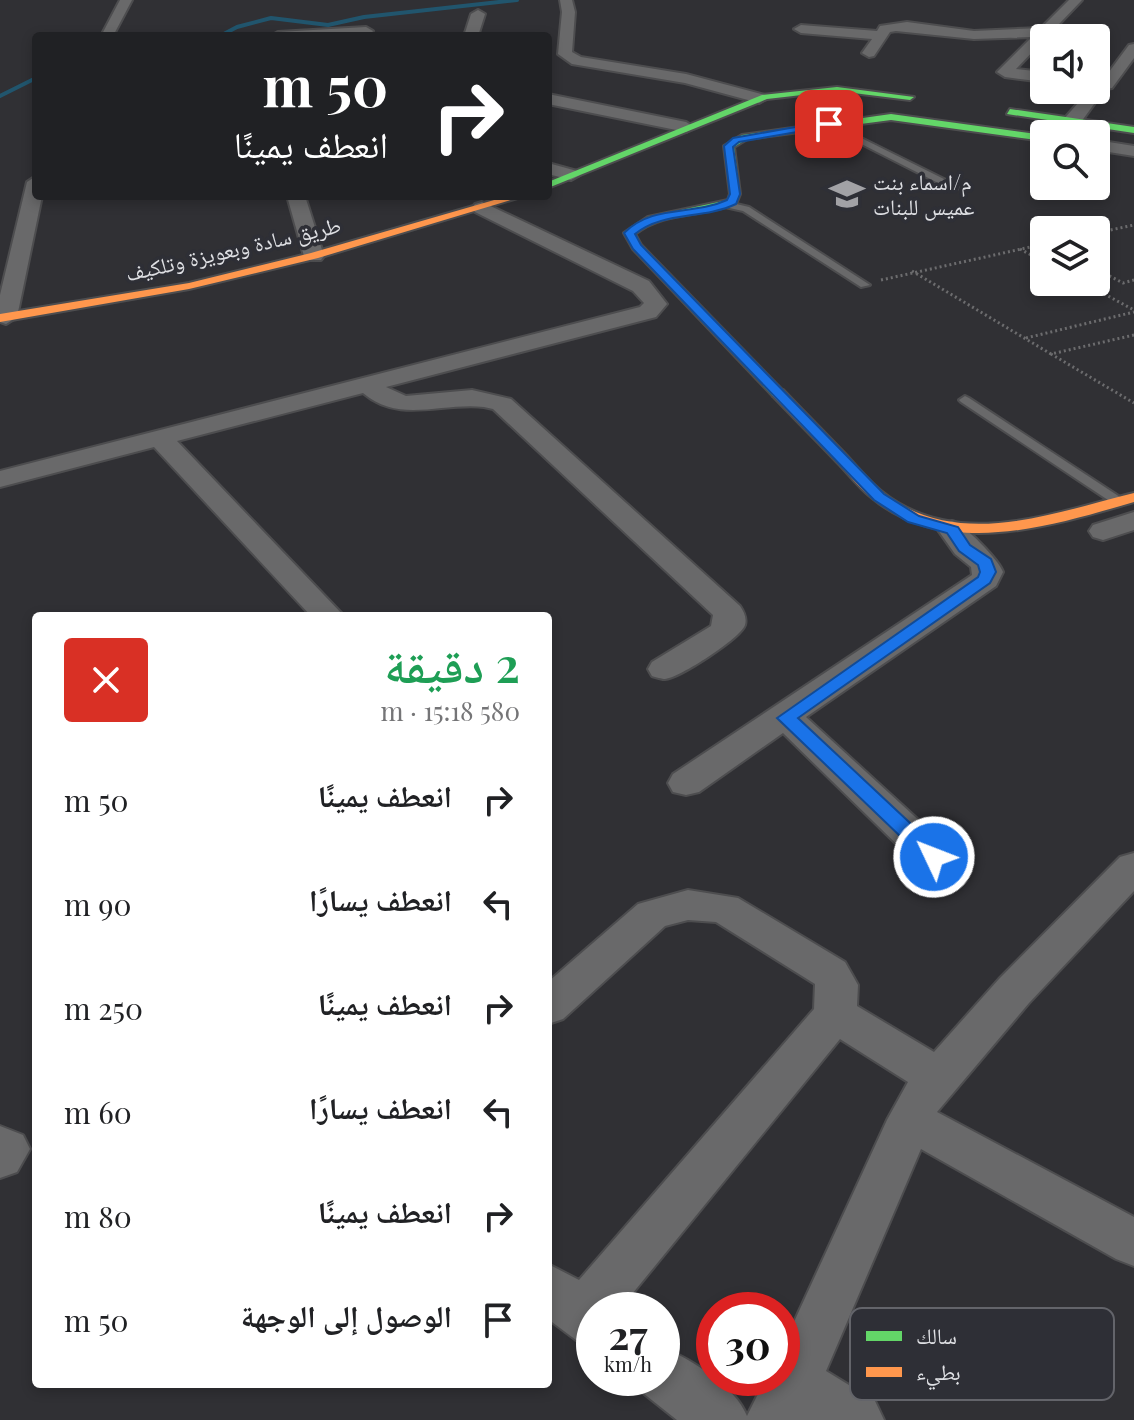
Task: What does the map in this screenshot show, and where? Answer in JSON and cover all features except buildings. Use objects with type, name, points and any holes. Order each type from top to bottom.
[{"type":"main road","points":[[552,183],[759,98],[851,89],[1134,139]]},
{"type":"main road","points":[[991,109],[1063,120]]},
{"type":"main road","points":[[1030,136],[891,117],[745,137],[729,146],[734,198],[728,205],[646,219],[629,233],[631,240],[879,497],[913,519],[952,530],[1000,531],[1129,506]]},
{"type":"main road","points":[[1110,127],[1134,130]]},
{"type":"main road","name":"طريق سادة وبعويزة وتلكيف","points":[[3,318],[189,286],[314,256],[507,200]]},
{"type":"street","points":[[108,32],[126,0]]},
{"type":"street","points":[[566,0],[570,8],[564,36],[565,54],[577,61],[686,79],[759,98]]},
{"type":"street","points":[[1053,24],[1076,0]]},
{"type":"street","points":[[472,32],[478,14]]},
{"type":"street","points":[[869,53],[885,29],[901,25],[974,35],[1030,33]]},
{"type":"street","points":[[801,29],[880,35]]},
{"type":"street","points":[[356,32],[366,31]]},
{"type":"street","points":[[1030,47],[1005,72],[1030,75]]},
{"type":"street","points":[[1110,80],[1134,48]]},
{"type":"street","points":[[562,70],[598,66]]},
{"type":"street","points":[[552,100],[686,127]]},
{"type":"street","points":[[1072,120],[1089,104]]},
{"type":"street","points":[[1110,147],[1134,151]]},
{"type":"street","points":[[552,169],[571,175]]},
{"type":"street","points":[[3,318],[32,198]]},
{"type":"street","points":[[297,200],[314,256]]},
{"type":"street","points":[[0,479],[648,312],[656,304],[641,286],[482,208]]},
{"type":"street","points":[[366,383],[391,401],[473,395],[502,404],[729,613],[729,625],[722,633],[664,669]]},
{"type":"street","points":[[159,437],[324,612]]},
{"type":"street","points":[[1103,531],[1129,506]]},
{"type":"street","points":[[686,783],[787,718],[985,580],[988,572],[985,563],[965,548],[952,530]]},
{"type":"street","points":[[787,718],[934,857]]},
{"type":"street","points":[[856,1420],[784,1401],[919,1101],[1014,991],[1134,867]]},
{"type":"street","points":[[552,1003],[652,914],[688,905],[724,908],[830,973],[837,985],[835,1014],[575,1308]]},
{"type":"street","points":[[835,1014],[939,1078]]},
{"type":"street","points":[[910,1120],[1134,1243]]},
{"type":"street","points":[[0,1146],[6,1149],[0,1157]]},
{"type":"street","points":[[680,1388],[721,1420]]},
{"type":"lane","points":[[829,124],[955,188]]},
{"type":"lane","points":[[1110,148],[1134,157]]},
{"type":"lane","points":[[728,205],[746,209],[865,285]]},
{"type":"lane","points":[[965,400],[1129,506]]},
{"type":"path","points":[[1110,230],[1134,225]]},
{"type":"path","points":[[865,285],[912,271],[1030,247]]},
{"type":"path","points":[[1020,249],[1030,254]]},
{"type":"path","points":[[912,271],[1134,403]]},
{"type":"path","points":[[1110,276],[1123,283],[1134,280]]},
{"type":"path","points":[[1107,296],[1134,311]]},
{"type":"path","points":[[1025,338],[1134,311]]},
{"type":"path","points":[[1051,354],[1134,335]]},
{"type":"waterway","points":[[228,32],[271,18],[328,25],[364,17],[517,0]]},
{"type":"waterway","points":[[0,96],[32,80]]},
{"type":"traffic: fast","points":[[552,183],[765,97],[837,89],[910,97]]},
{"type":"traffic: fast","points":[[1010,112],[1134,130]]},
{"type":"traffic: fast","points":[[778,393],[637,247],[629,233],[640,224],[665,215],[706,210],[732,202],[735,194],[729,146],[745,137],[891,117],[1030,136]]},
{"type":"traffic: slow","points":[[0,318],[189,286],[314,256],[505,200]]},
{"type":"traffic: slow","points":[[778,393],[876,494],[911,515],[942,525],[974,529],[1006,528],[1038,523],[1134,497]]},
{"type":"place","name":"م/اسماء بنت عميس للبنات","points":[[847,194]]},
{"type":"route","points":[[829,124],[736,140],[729,146],[735,194],[732,202],[718,208],[646,219],[629,233],[637,247],[879,497],[913,519],[952,530],[965,548],[985,563],[988,572],[985,580],[787,718],[934,857]]}]
